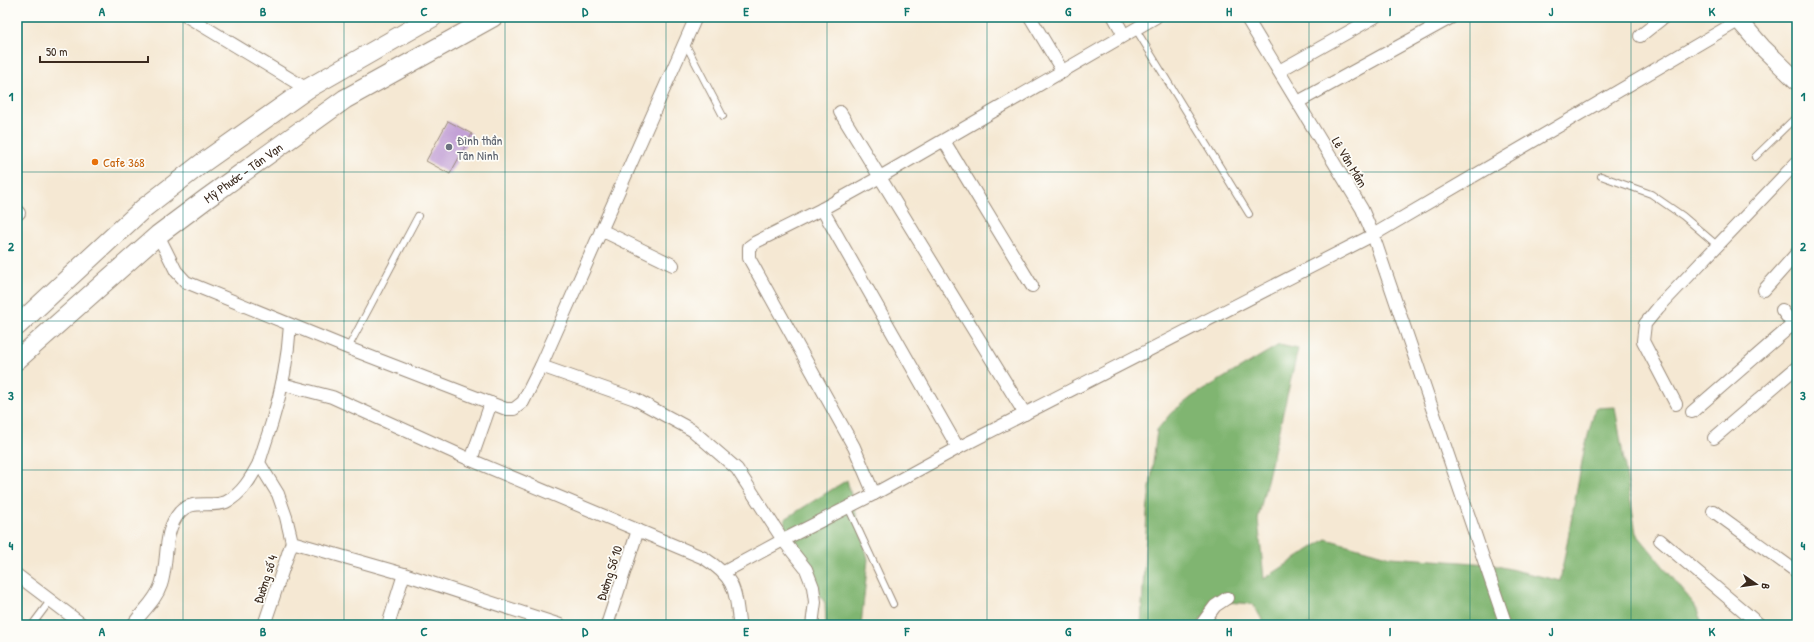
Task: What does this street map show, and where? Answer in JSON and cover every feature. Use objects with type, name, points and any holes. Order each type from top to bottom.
[{"type":"main road","points":[[17,326],[144,208],[201,164],[307,89],[433,17]]},
{"type":"main road","name":"Mỹ Phước - Tân Vạn","points":[[17,360],[158,235],[345,99],[493,17]]},
{"type":"main road","points":[[1737,19],[1797,82]]},
{"type":"street","points":[[188,17],[307,89]]},
{"type":"street","points":[[158,235],[176,271],[186,282],[348,348],[506,409],[514,409],[523,402],[541,366],[696,17]]},
{"type":"street","points":[[1030,17],[1063,72]]},
{"type":"street","points":[[1114,17],[1124,35]]},
{"type":"street","points":[[874,494],[854,447],[749,258],[749,247],[756,242],[822,209],[944,141],[1156,17]]},
{"type":"street","name":"Lê Văn Mầm","points":[[1246,17],[1362,208],[1373,235],[1506,625]]},
{"type":"street","points":[[1279,71],[1375,17]]},
{"type":"street","points":[[1298,102],[1452,17]]},
{"type":"street","points":[[1640,36],[1664,17]]},
{"type":"street","points":[[724,572],[874,494],[958,448],[1373,235],[1737,19]]},
{"type":"street","points":[[840,112],[1025,414]]},
{"type":"street","points":[[944,141],[1032,286]]},
{"type":"street","points":[[1676,404],[1643,342],[1645,324],[1658,308],[1797,162]]},
{"type":"street","points":[[822,209],[958,448]]},
{"type":"street","points":[[601,230],[673,266]]},
{"type":"street","points":[[1764,290],[1797,253]]},
{"type":"street","points":[[1692,412],[1794,328],[1782,310]]},
{"type":"street","points":[[133,625],[155,598],[161,584],[167,541],[175,518],[188,505],[225,502],[241,491],[259,463],[282,384],[287,358],[290,325]]},
{"type":"street","points":[[541,366],[635,399],[692,430],[737,469],[783,540],[806,569],[813,587],[815,602],[812,625]]},
{"type":"street","points":[[1714,438],[1797,366]]},
{"type":"street","points":[[282,384],[332,397],[471,460],[704,558],[724,572],[735,590],[739,621],[738,625]]},
{"type":"street","points":[[471,460],[491,403]]},
{"type":"street","points":[[259,463],[278,494],[286,517],[292,542],[404,574],[560,625]]},
{"type":"street","points":[[1713,511],[1796,570]]},
{"type":"street","name":"Đường Số 10","points":[[607,625],[638,530]]},
{"type":"street","points":[[1660,540],[1760,625]]},
{"type":"street","name":"Đường số 4","points":[[264,625],[292,542]]},
{"type":"street","points":[[388,625],[404,574]]},
{"type":"street","points":[[17,575],[83,625]]},
{"type":"street","points":[[1201,625],[1215,606],[1227,598]]},
{"type":"lane","points":[[1135,28],[1249,214]]},
{"type":"lane","points":[[685,42],[722,116]]},
{"type":"lane","points":[[1754,157],[1797,116]]},
{"type":"lane","points":[[1601,176],[1651,194],[1683,216],[1718,246]]},
{"type":"lane","points":[[348,348],[418,216]]},
{"type":"lane","points":[[848,507],[893,604]]},
{"type":"lane","points":[[32,625],[50,601]]},
{"type":"green space","points":[[1279,345],[1298,349],[1258,519],[1264,579],[1326,539],[1391,557],[1489,564],[1560,581],[1584,451],[1595,408],[1615,407],[1636,533],[1694,604],[1703,625],[1265,625],[1253,604],[1216,601],[1197,625],[1141,625],[1147,513],[1157,430],[1171,413],[1193,396]]},
{"type":"green space","points":[[847,480],[868,559],[861,625],[826,625],[825,603],[783,540],[785,519]]},
{"type":"building","name":"Đình thần Tân Ninh","points":[[448,121],[472,134],[450,174],[426,161]]},
{"type":"place","name":"Đình thần Tân Ninh","points":[[449,147]]},
{"type":"place","name":"Cafe 368","points":[[95,162]]}]
